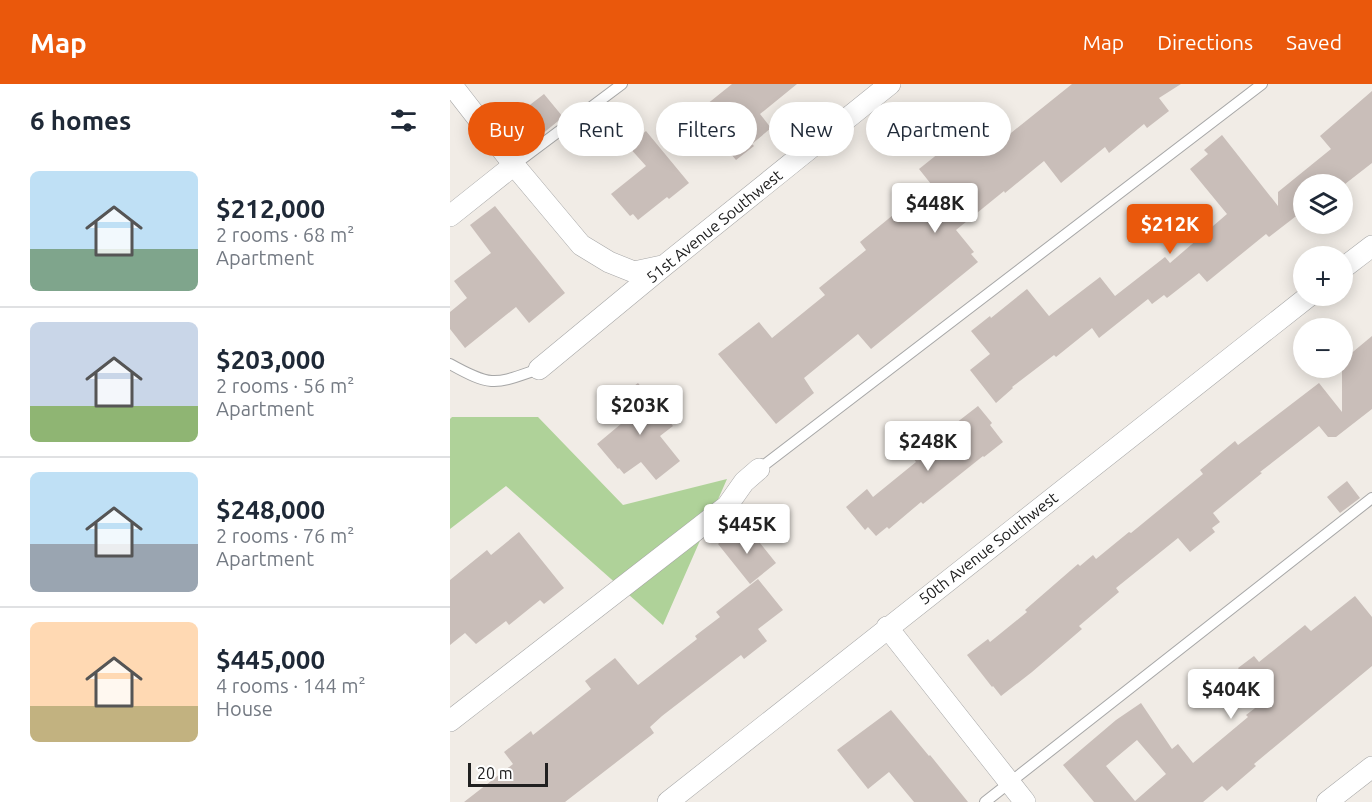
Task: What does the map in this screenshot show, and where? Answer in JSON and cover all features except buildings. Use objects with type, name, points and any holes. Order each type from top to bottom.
[{"type":"street","points":[[451,84],[514,165],[581,245],[609,262],[634,272],[665,265]]},
{"type":"street","name":"51st Avenue Southwest","points":[[539,369],[890,84]]},
{"type":"street","points":[[450,216],[514,165]]},
{"type":"street","points":[[1353,261],[1372,246]]},
{"type":"street","name":"50th Avenue Southwest","points":[[668,802],[1296,306]]},
{"type":"street","points":[[450,721],[727,506],[744,482],[759,469]]},
{"type":"street","points":[[887,627],[1025,802]]},
{"type":"street","points":[[1327,802],[1372,767]]},
{"type":"lane","points":[[514,165],[622,84]]},
{"type":"lane","points":[[759,469],[1262,84]]},
{"type":"lane","points":[[450,364],[477,380],[499,382],[539,369]]},
{"type":"lane","points":[[985,802],[1372,498]]},
{"type":"green space","points":[[452,417],[538,417],[623,505],[727,479],[663,625],[506,486],[450,529],[450,419]]}]
